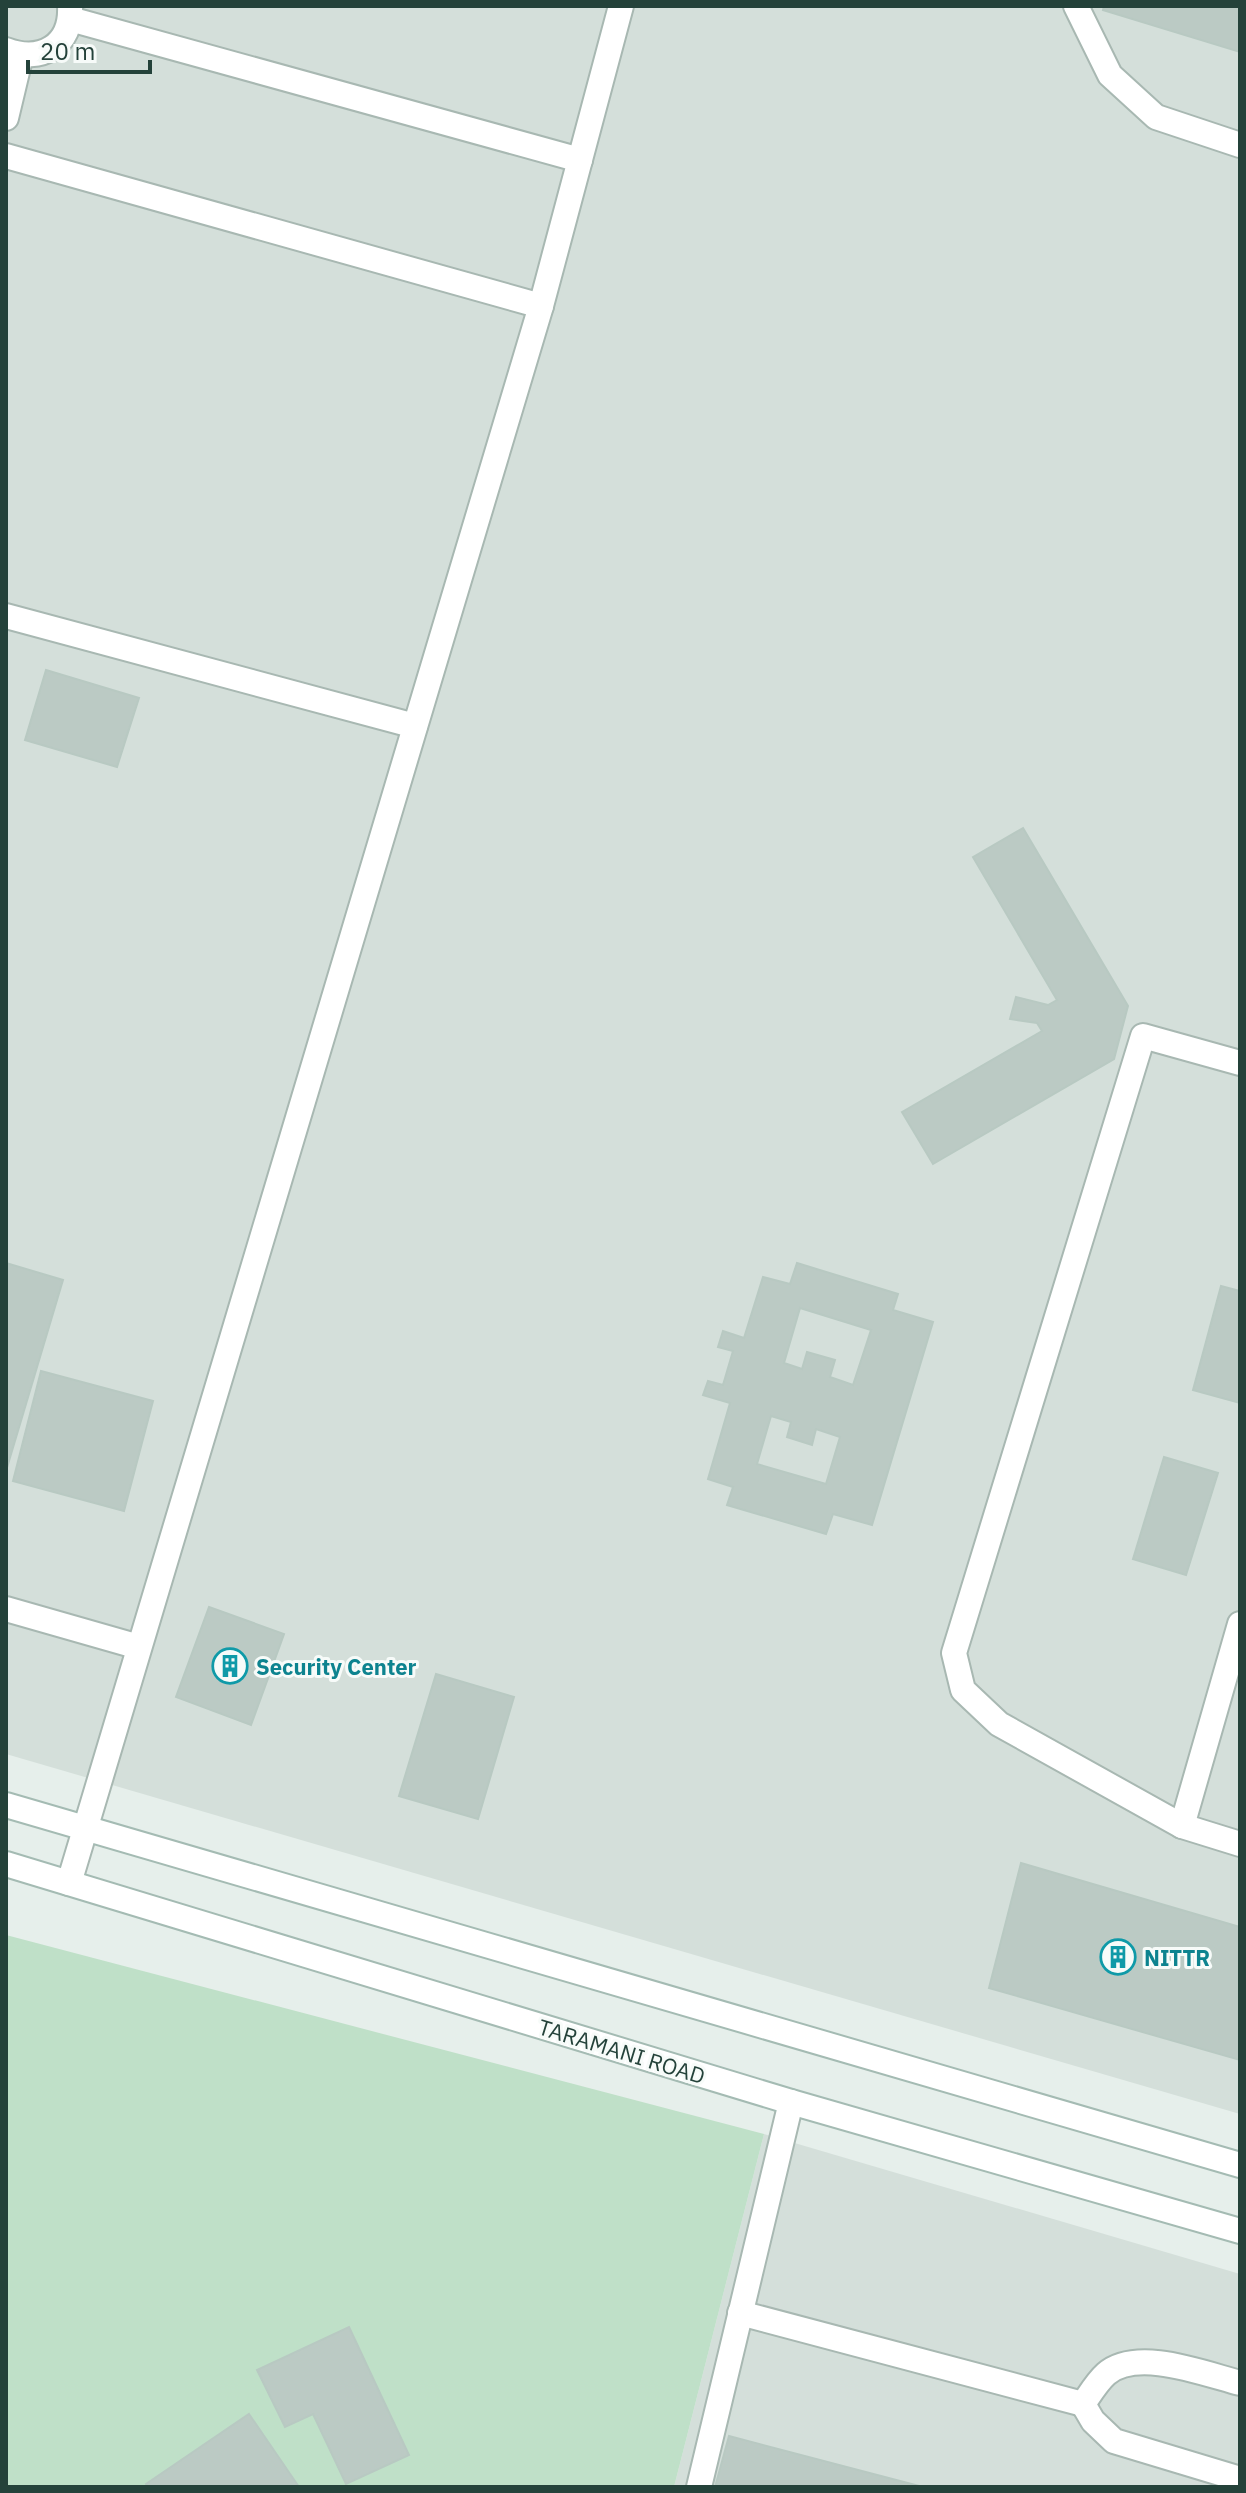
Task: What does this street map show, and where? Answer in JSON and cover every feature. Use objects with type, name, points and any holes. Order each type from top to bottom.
[{"type":"street","points":[[69,1883],[541,306],[621,6]]},
{"type":"street","points":[[1076,6],[1110,75],[1156,117],[1240,145]]},
{"type":"street","points":[[6,118],[14,53],[38,55],[53,47],[64,35],[70,12],[580,160]]},
{"type":"street","points":[[6,156],[541,306]]},
{"type":"street","points":[[6,616],[415,726]]},
{"type":"street","points":[[1240,1063],[1143,1036],[954,1653],[963,1690],[999,1724],[1182,1826],[1240,1844]]},
{"type":"street","points":[[6,1609],[139,1647]]},
{"type":"street","points":[[1182,1826],[1240,1624]]},
{"type":"street","points":[[6,1805],[1240,2165]]},
{"type":"street","name":"TARAMANI ROAD","points":[[6,1864],[791,2102],[1240,2231]]},
{"type":"street","points":[[699,2487],[791,2102]]},
{"type":"street","points":[[740,2313],[1083,2404],[1093,2421],[1114,2441],[1240,2479]]},
{"type":"street","points":[[1083,2404],[1107,2373],[1129,2363],[1162,2363],[1240,2383]]},
{"type":"shaded area","points":[[6,6],[1240,6],[1240,2114],[6,1754]]},
{"type":"shaded area","points":[[764,2134],[1240,2274],[1240,2487],[674,2487]]},
{"type":"green space","points":[[6,1935],[764,2134],[674,2487],[6,2487]]},
{"type":"building","points":[[1104,6],[1240,6],[1240,52],[1103,10]]},
{"type":"building","points":[[46,670],[139,698],[117,767],[25,740]]},
{"type":"building","points":[[1023,828],[1128,1006],[1114,1059],[933,1164],[902,1112],[1042,1031],[1037,1023],[1010,1019],[1016,997],[1048,1005],[1057,1000],[973,857]]},
{"type":"building","points":[[6,1263],[63,1280],[6,1471]]},
{"type":"building","points":[[797,1263],[898,1294],[893,1310],[933,1322],[872,1525],[833,1514],[826,1534],[727,1505],[733,1487],[708,1479],[730,1403],[703,1395],[708,1381],[723,1385],[733,1351],[718,1347],[723,1331],[744,1338],[763,1277],[790,1284]],"holes":[[[800,1308],[871,1330],[853,1385],[830,1377],[835,1360],[807,1352],[802,1369],[784,1363]],[[771,1416],[791,1422],[787,1437],[812,1445],[816,1429],[840,1437],[826,1484],[757,1464]]]},
{"type":"building","points":[[1221,1286],[1240,1291],[1240,1403],[1193,1390]]},
{"type":"building","points":[[41,1371],[153,1401],[124,1511],[13,1481]]},
{"type":"building","points":[[1164,1457],[1218,1473],[1186,1575],[1133,1559]]},
{"type":"building","name":"Security Center","points":[[209,1607],[284,1634],[251,1725],[176,1697]]},
{"type":"building","points":[[436,1674],[514,1697],[478,1819],[399,1796]]},
{"type":"building","name":"NITTR","points":[[1021,1863],[1240,1927],[1240,2060],[989,1988]]},
{"type":"building","points":[[349,2327],[409,2455],[346,2484],[313,2414],[285,2427],[257,2370]]},
{"type":"building","points":[[249,2414],[299,2487],[148,2487],[146,2484]]},
{"type":"building","points":[[729,2436],[923,2487],[715,2487]]},
{"type":"place","name":"Security Center","points":[[230,1666]]},
{"type":"place","name":"NITTR","points":[[1118,1957]]}]
